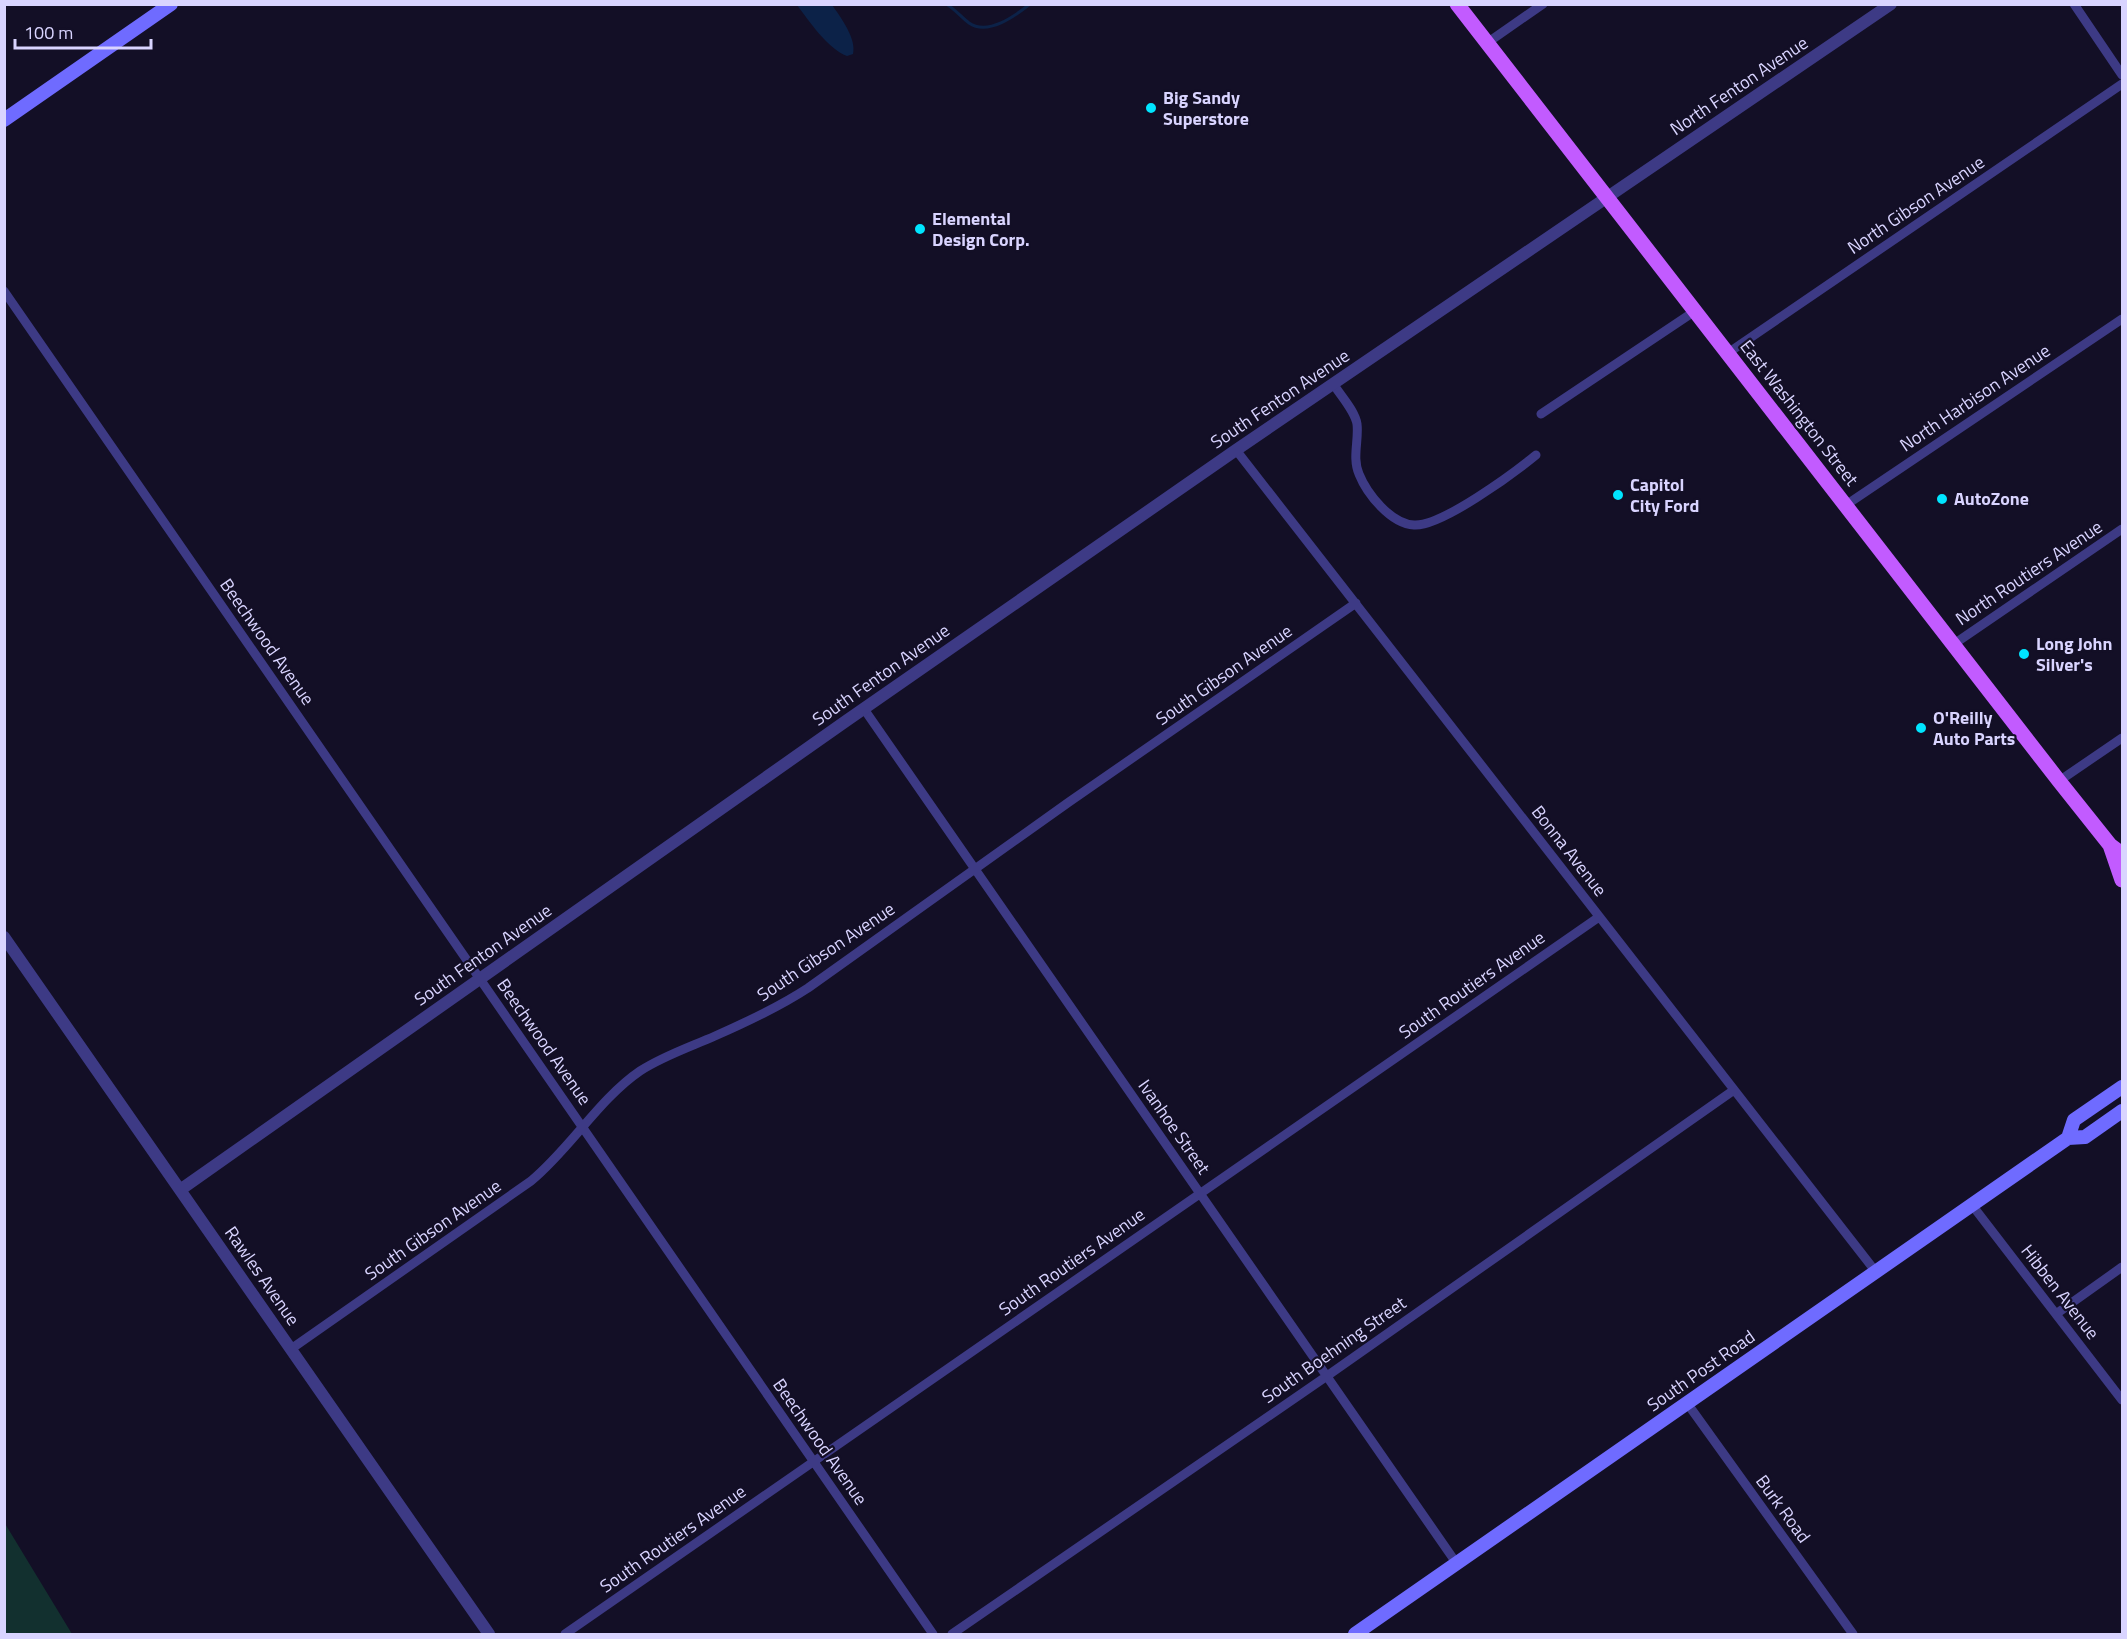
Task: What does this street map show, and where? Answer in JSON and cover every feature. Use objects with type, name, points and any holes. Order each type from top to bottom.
[{"type":"main road","points":[[4,120],[171,4]]},
{"type":"main road","name":"East Washington Street","points":[[1457,4],[2059,781],[2116,850],[2122,880]]},
{"type":"main road","name":"South Post Road","points":[[2068,1138],[2074,1120],[2122,1087]]},
{"type":"main road","name":"South Post Road","points":[[1355,1635],[2068,1138],[2085,1137],[2122,1111]]},
{"type":"street","points":[[1487,43],[1544,4]]},
{"type":"street","name":"North Fenton Avenue","points":[[1607,198],[1891,4]]},
{"type":"street","points":[[2074,4],[2122,75]]},
{"type":"street","name":"North Gibson Avenue","points":[[1728,353],[2122,84]]},
{"type":"street","name":"South Fenton Avenue","points":[[180,1190],[1236,450],[1607,198]]},
{"type":"street","name":"Beechwood Avenue","points":[[4,291],[933,1635]]},
{"type":"street","points":[[1541,414],[1695,311]]},
{"type":"street","name":"North Harbison Avenue","points":[[1846,505],[2122,319]]},
{"type":"street","points":[[1334,385],[1357,422],[1356,465],[1359,475],[1378,503],[1390,515],[1406,523],[1416,525],[1427,523],[1460,508],[1515,472],[1536,455]]},
{"type":"street","name":"Bonna Avenue","points":[[1236,450],[1876,1272]]},
{"type":"street","name":"North Routiers Avenue","points":[[1954,644],[2122,529]]},
{"type":"street","name":"South Gibson Avenue","points":[[291,1349],[521,1189],[550,1164],[621,1086],[642,1070],[660,1059],[741,1025],[794,997],[1356,603]]},
{"type":"street","name":"Ivanhoe Street","points":[[864,709],[1457,1564]]},
{"type":"street","points":[[2059,781],[2122,738]]},
{"type":"street","name":"South Routiers Avenue","points":[[565,1635],[1599,916]]},
{"type":"street","name":"Rawles Avenue","points":[[4,937],[489,1635]]},
{"type":"street","name":"South Boehning Street","points":[[952,1635],[1327,1376],[1734,1090]]},
{"type":"street","name":"Hibben Avenue","points":[[1972,1205],[2122,1400]]},
{"type":"street","points":[[2056,1314],[2122,1267]]},
{"type":"street","name":"Burk Road","points":[[1687,1403],[1852,1635]]},
{"type":"green space","points":[[4,1522],[72,1634],[5,1634]]},
{"type":"water","points":[[797,5],[832,5],[853,42],[853,54],[847,56],[833,47],[819,34]]},
{"type":"waterway","points":[[946,4],[969,23],[984,27],[1001,23],[1030,4]]},
{"type":"place","name":"Big Sandy Superstore","points":[[1151,108]]},
{"type":"place","name":"Elemental Design Corp.","points":[[920,229]]},
{"type":"place","name":"Capitol City Ford","points":[[1618,495]]},
{"type":"place","name":"AutoZone","points":[[1942,499]]},
{"type":"place","name":"Long John Silver's","points":[[2024,654]]},
{"type":"place","name":"O'Reilly Auto Parts","points":[[1921,728]]}]
